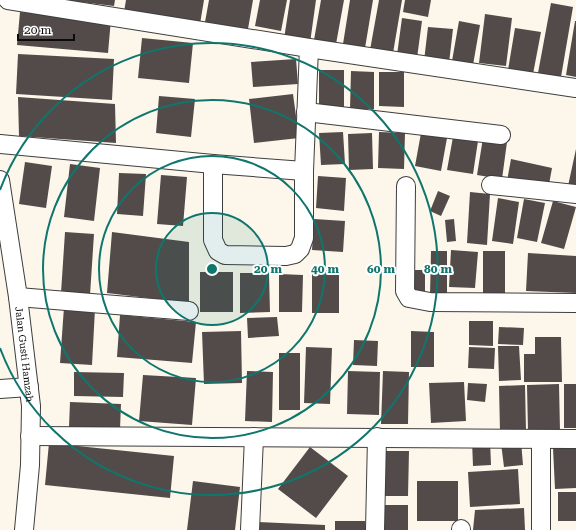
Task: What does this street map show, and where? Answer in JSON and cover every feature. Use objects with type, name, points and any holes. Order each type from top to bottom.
[{"type":"street","points":[[8,0],[309,48],[576,88]]},
{"type":"street","points":[[213,164],[213,240],[218,251],[225,255],[286,256],[295,254],[300,249],[304,238],[304,171],[309,48]]},
{"type":"street","points":[[306,112],[501,135]]},
{"type":"street","points":[[0,144],[304,171]]},
{"type":"street","name":"Jalan Gusti Hamzah","points":[[0,185],[18,297],[29,387],[30,465],[24,530]]},
{"type":"street","points":[[491,185],[576,194]]},
{"type":"street","points":[[406,186],[405,291],[409,298],[430,302],[576,302]]},
{"type":"street","points":[[18,297],[190,311]]},
{"type":"street","points":[[0,389],[29,387]]},
{"type":"street","points":[[30,436],[576,439]]},
{"type":"street","points":[[250,530],[254,437]]},
{"type":"street","points":[[375,530],[377,438]]},
{"type":"street","points":[[541,438],[542,530]]},
{"type":"building","points":[[64,0],[115,0],[114,6]]},
{"type":"building","points":[[126,0],[204,0],[200,24],[124,12]]},
{"type":"building","points":[[209,0],[253,0],[248,29],[205,22]]},
{"type":"building","points":[[260,0],[287,0],[281,31],[255,26]]},
{"type":"building","points":[[290,0],[316,0],[310,43],[284,39]]},
{"type":"building","points":[[321,0],[344,0],[336,44],[314,40]]},
{"type":"building","points":[[350,0],[373,0],[365,48],[343,44]]},
{"type":"building","points":[[379,0],[402,0],[393,53],[370,50]]},
{"type":"building","points":[[405,0],[431,0],[428,17],[403,12]]},
{"type":"building","points":[[551,3],[573,7],[561,77],[538,73]]},
{"type":"building","points":[[20,12],[111,19],[108,53],[17,45]]},
{"type":"building","points":[[485,14],[512,18],[506,66],[479,63]]},
{"type":"building","points":[[402,18],[422,21],[417,58],[397,55]]},
{"type":"building","points":[[459,21],[480,25],[473,65],[452,61]]},
{"type":"building","points":[[576,21],[576,77],[566,75]]},
{"type":"building","points":[[428,27],[453,29],[449,63],[424,61]]},
{"type":"building","points":[[515,28],[541,32],[533,74],[508,70]]},
{"type":"building","points":[[142,38],[193,43],[189,83],[138,78]]},
{"type":"building","points":[[18,54],[114,59],[112,100],[16,94]]},
{"type":"building","points":[[296,59],[298,84],[253,87],[251,62]]},
{"type":"building","points":[[319,70],[344,70],[344,107],[319,106]]},
{"type":"building","points":[[351,71],[374,72],[374,109],[350,109]]},
{"type":"building","points":[[379,72],[404,72],[404,107],[379,106]]},
{"type":"building","points":[[293,94],[299,138],[254,143],[249,99]]},
{"type":"building","points":[[159,96],[195,99],[191,137],[156,133]]},
{"type":"building","points":[[18,97],[115,104],[116,143],[19,136]]},
{"type":"building","points":[[343,132],[345,164],[321,165],[319,133]]},
{"type":"building","points":[[379,132],[405,133],[404,169],[378,168]]},
{"type":"building","points":[[372,133],[373,169],[349,170],[348,134]]},
{"type":"building","points":[[421,133],[447,138],[441,171],[415,166]]},
{"type":"building","points":[[453,137],[478,141],[473,174],[447,170]]},
{"type":"building","points":[[483,138],[507,142],[502,179],[477,175]]},
{"type":"building","points":[[576,149],[576,188],[568,186]]},
{"type":"building","points":[[511,159],[552,168],[548,190],[507,181]]},
{"type":"building","points":[[25,162],[52,166],[46,208],[19,204]]},
{"type":"building","points":[[70,164],[100,168],[94,221],[64,217]]},
{"type":"building","points":[[119,173],[146,174],[143,216],[117,214]]},
{"type":"building","points":[[161,175],[187,177],[183,226],[157,224]]},
{"type":"building","points":[[318,176],[346,178],[344,211],[316,208]]},
{"type":"building","points":[[438,191],[450,196],[441,216],[430,211]]},
{"type":"building","points":[[470,192],[490,194],[487,245],[467,243]]},
{"type":"building","points":[[498,198],[519,202],[513,244],[492,241]]},
{"type":"building","points":[[524,199],[545,203],[537,242],[517,238]]},
{"type":"building","points":[[553,201],[576,207],[564,249],[541,243]]},
{"type":"building","points":[[314,219],[345,221],[343,252],[312,250]]},
{"type":"building","points":[[454,219],[456,241],[447,242],[445,220]]},
{"type":"building","points":[[65,232],[94,234],[90,295],[61,293]]},
{"type":"building","points":[[112,232],[189,242],[189,303],[107,293]]},
{"type":"building","points":[[451,250],[478,252],[475,288],[449,287]]},
{"type":"building","points":[[431,251],[447,251],[447,295],[430,295]]},
{"type":"building","points":[[483,251],[505,251],[505,293],[483,293]]},
{"type":"building","points":[[528,253],[576,256],[576,293],[526,291]]},
{"type":"building","points":[[312,270],[339,270],[339,313],[312,313]]},
{"type":"building","points":[[409,270],[425,270],[425,293],[410,293]]},
{"type":"building","points":[[200,272],[233,272],[233,312],[200,312]]},
{"type":"building","points":[[240,273],[269,273],[270,312],[240,313]]},
{"type":"building","points":[[279,274],[303,275],[302,312],[279,312]]},
{"type":"building","points":[[64,307],[95,309],[92,365],[60,363]]},
{"type":"building","points":[[120,315],[196,322],[192,363],[117,357]]},
{"type":"building","points":[[277,317],[279,336],[248,338],[247,318]]},
{"type":"building","points":[[469,321],[493,321],[493,346],[469,345]]},
{"type":"building","points":[[499,327],[524,328],[523,345],[498,344]]},
{"type":"building","points":[[241,331],[242,383],[204,384],[202,332]]},
{"type":"building","points":[[411,331],[434,332],[434,367],[411,367]]},
{"type":"building","points":[[535,337],[561,337],[562,382],[524,382],[524,354],[535,354]]},
{"type":"building","points":[[354,340],[378,341],[377,366],[353,365]]},
{"type":"building","points":[[498,346],[519,346],[521,380],[499,381]]},
{"type":"building","points":[[306,347],[332,348],[330,404],[304,403]]},
{"type":"building","points":[[469,347],[495,348],[494,369],[468,368]]},
{"type":"building","points":[[279,353],[300,353],[300,410],[279,410]]},
{"type":"building","points":[[247,371],[273,372],[272,422],[245,421]]},
{"type":"building","points":[[348,371],[380,372],[379,415],[347,414]]},
{"type":"building","points":[[383,371],[409,372],[408,424],[381,424]]},
{"type":"building","points":[[74,372],[124,373],[123,397],[74,396]]},
{"type":"building","points":[[143,375],[196,378],[192,425],[139,421]]},
{"type":"building","points":[[464,382],[466,421],[431,423],[429,383]]},
{"type":"building","points":[[468,383],[487,384],[485,402],[467,400]]},
{"type":"building","points":[[559,384],[560,431],[528,432],[527,385]]},
{"type":"building","points":[[564,384],[576,384],[576,428],[564,428]]},
{"type":"building","points":[[525,385],[526,431],[500,432],[499,386]]},
{"type":"building","points":[[70,402],[121,404],[120,429],[69,427]]},
{"type":"building","points":[[490,440],[491,465],[473,466],[472,441]]},
{"type":"building","points":[[521,441],[523,465],[504,467],[501,443]]},
{"type":"building","points":[[49,443],[174,456],[170,498],[45,485]]},
{"type":"building","points":[[310,447],[348,476],[316,518],[278,489]]},
{"type":"building","points":[[576,447],[576,488],[555,489],[553,448]]},
{"type":"building","points":[[383,451],[409,451],[408,496],[382,496]]},
{"type":"building","points":[[518,469],[520,504],[470,507],[468,472]]},
{"type":"building","points":[[193,481],[240,487],[235,530],[187,530]]},
{"type":"building","points":[[417,481],[458,481],[458,521],[417,521]]},
{"type":"building","points":[[558,492],[576,492],[576,521],[558,521]]},
{"type":"building","points":[[376,505],[408,505],[408,530],[376,530]]},
{"type":"building","points":[[524,508],[525,530],[473,530],[475,510]]},
{"type":"building","points":[[335,521],[365,521],[366,530],[335,530]]},
{"type":"building","points":[[258,522],[325,525],[325,530],[258,530]]}]
